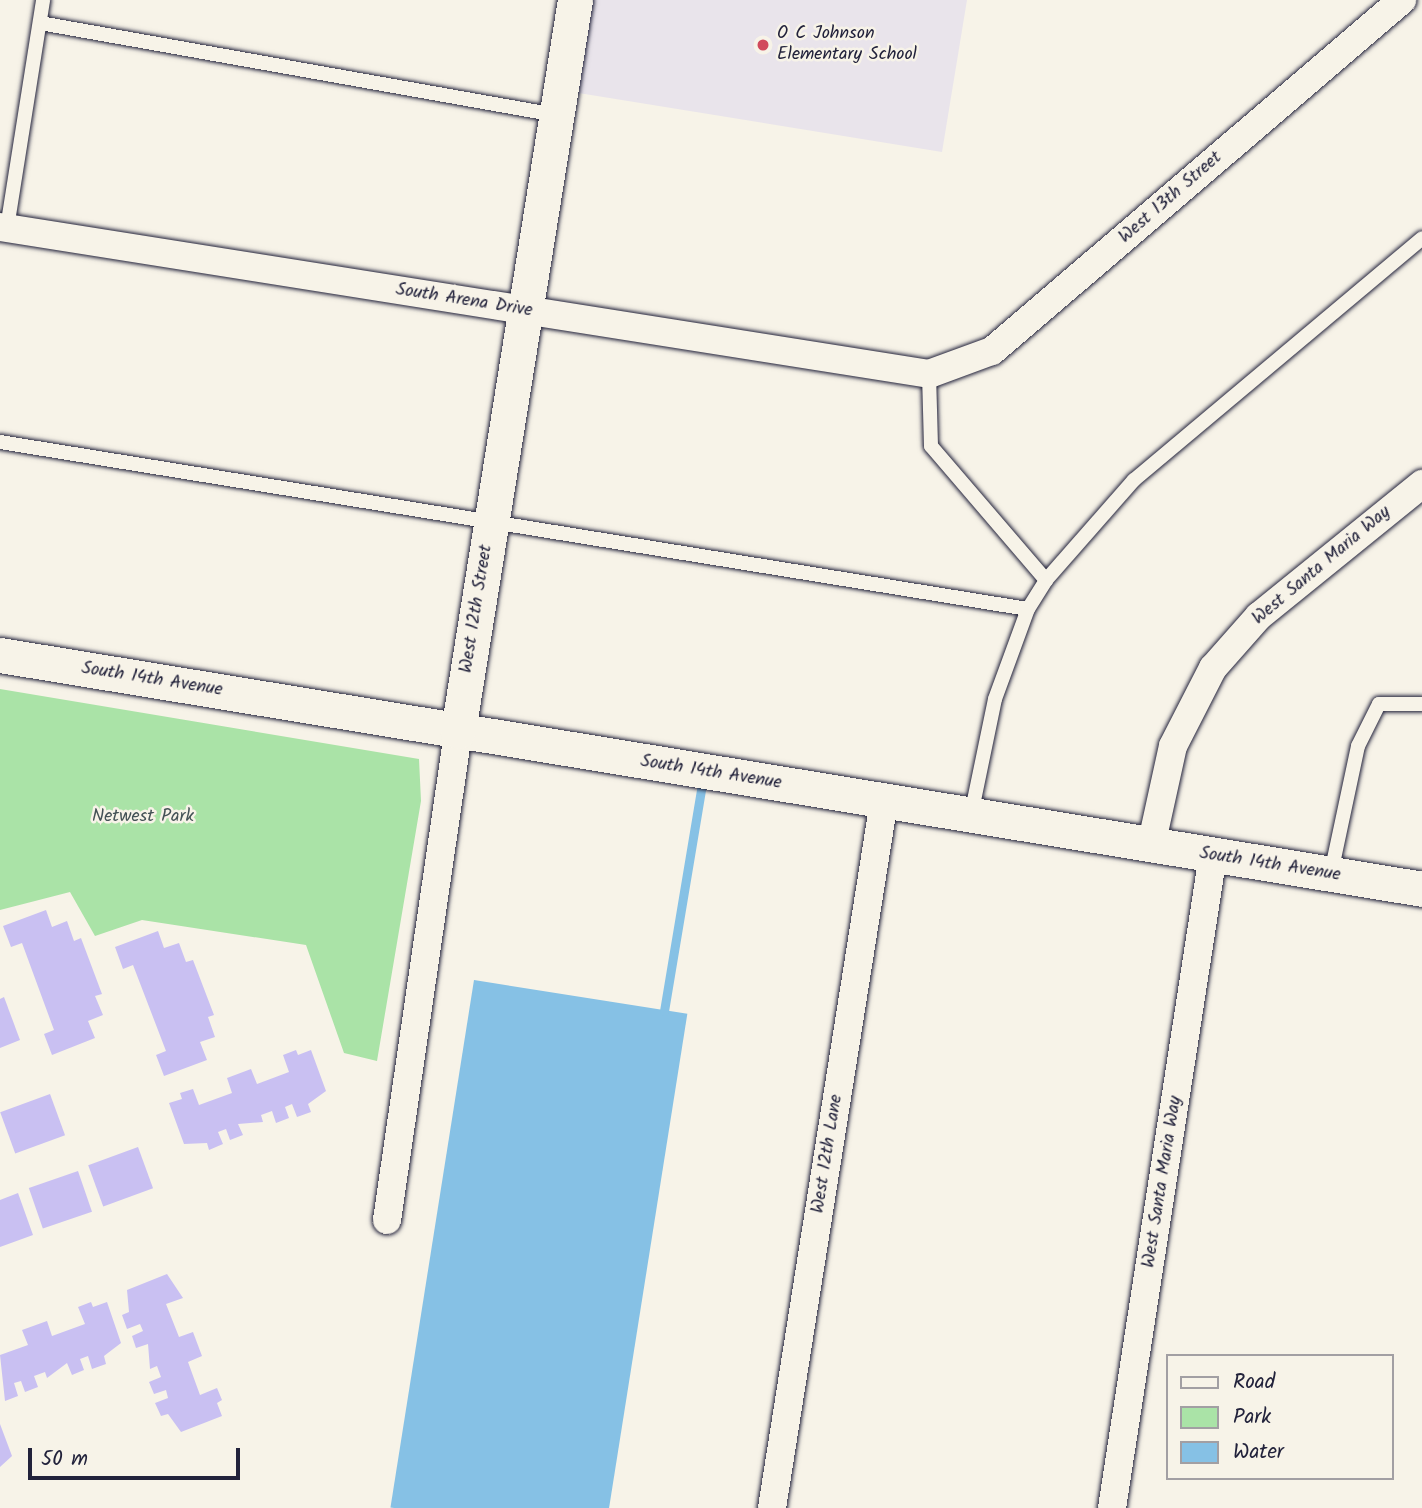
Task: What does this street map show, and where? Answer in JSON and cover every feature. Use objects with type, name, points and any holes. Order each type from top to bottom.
[{"type":"street","name":"West 12th Street","points":[[387,1220],[458,731],[575,0]]},
{"type":"street","name":"West 13th Street","points":[[929,374],[992,351],[1402,0]]},
{"type":"street","name":"South Arena Drive","points":[[4,227],[929,374]]},
{"type":"street","name":"West Santa Maria Way","points":[[1151,846],[1173,746],[1213,668],[1259,616],[1422,484]]},
{"type":"street","name":"South 14th Avenue","points":[[0,656],[1422,890]]},
{"type":"street","name":"West 12th Lane","points":[[772,1508],[884,801]]},
{"type":"street","name":"West Santa Maria Way","points":[[1112,1508],[1213,855]]},
{"type":"lane","points":[[4,227],[43,0]]},
{"type":"lane","points":[[40,23],[556,115]]},
{"type":"lane","points":[[971,816],[995,699],[1028,609],[1046,580],[1134,480],[1422,238]]},
{"type":"lane","points":[[929,374],[931,446],[1046,580]]},
{"type":"lane","points":[[0,442],[1028,609]]},
{"type":"lane","points":[[1331,874],[1358,746],[1379,704],[1422,705]]},
{"type":"shaded area","name":"O C Johnson Elementary School","points":[[575,0],[967,0],[942,152],[560,90]]},
{"type":"green space","name":"Netwest Park","points":[[0,689],[419,759],[421,801],[377,1061],[344,1053],[306,945],[142,920],[95,936],[70,892],[0,910]]},
{"type":"water","points":[[474,980],[687,1014],[609,1508],[390,1507]]},
{"type":"building","points":[[46,910],[52,927],[67,921],[74,941],[81,938],[102,994],[95,996],[103,1015],[88,1021],[95,1038],[52,1055],[44,1034],[54,1030],[22,943],[11,947],[3,926]]},
{"type":"building","points":[[158,931],[164,948],[179,943],[186,962],[193,960],[214,1015],[208,1017],[215,1037],[200,1042],[207,1060],[164,1076],[156,1055],[166,1051],[133,965],[123,969],[115,947]]},
{"type":"building","points":[[4,997],[20,1040],[0,1048],[0,999]]},
{"type":"building","points":[[296,1050],[298,1055],[311,1050],[326,1091],[308,1104],[311,1112],[297,1117],[292,1104],[285,1107],[289,1118],[276,1123],[272,1111],[261,1115],[263,1122],[238,1124],[243,1135],[230,1140],[226,1129],[218,1132],[223,1144],[209,1150],[207,1143],[184,1144],[169,1103],[182,1099],[180,1093],[193,1089],[199,1105],[232,1093],[227,1078],[251,1069],[257,1084],[289,1072],[283,1055]]},
{"type":"building","points":[[50,1094],[65,1135],[15,1153],[0,1112]]},
{"type":"building","points":[[138,1147],[153,1188],[103,1206],[88,1165]]},
{"type":"building","points":[[78,1171],[92,1212],[43,1229],[29,1188]]},
{"type":"building","points":[[18,1193],[33,1235],[0,1247],[0,1200]]},
{"type":"building","points":[[167,1274],[183,1298],[166,1304],[179,1337],[193,1332],[202,1356],[188,1362],[200,1395],[217,1388],[222,1400],[217,1403],[222,1416],[181,1432],[168,1414],[161,1416],[155,1403],[168,1398],[166,1390],[154,1394],[149,1382],[161,1377],[157,1366],[150,1369],[148,1344],[136,1348],[132,1336],[143,1331],[140,1324],[127,1329],[122,1315],[129,1312],[127,1290]]},
{"type":"building","points":[[91,1302],[93,1307],[107,1302],[121,1343],[104,1356],[106,1364],[92,1369],[88,1356],[80,1359],[84,1370],[72,1375],[67,1363],[47,1378],[45,1372],[34,1376],[38,1387],[25,1392],[21,1381],[14,1383],[18,1396],[5,1401],[0,1355],[28,1345],[22,1330],[47,1321],[52,1336],[85,1324],[78,1307]]},
{"type":"building","points":[[0,1424],[12,1456],[0,1467]]},
{"type":"waterway","points":[[664,1011],[703,777]]},
{"type":"place","name":"O C Johnson Elementary School","points":[[763,45]]}]
